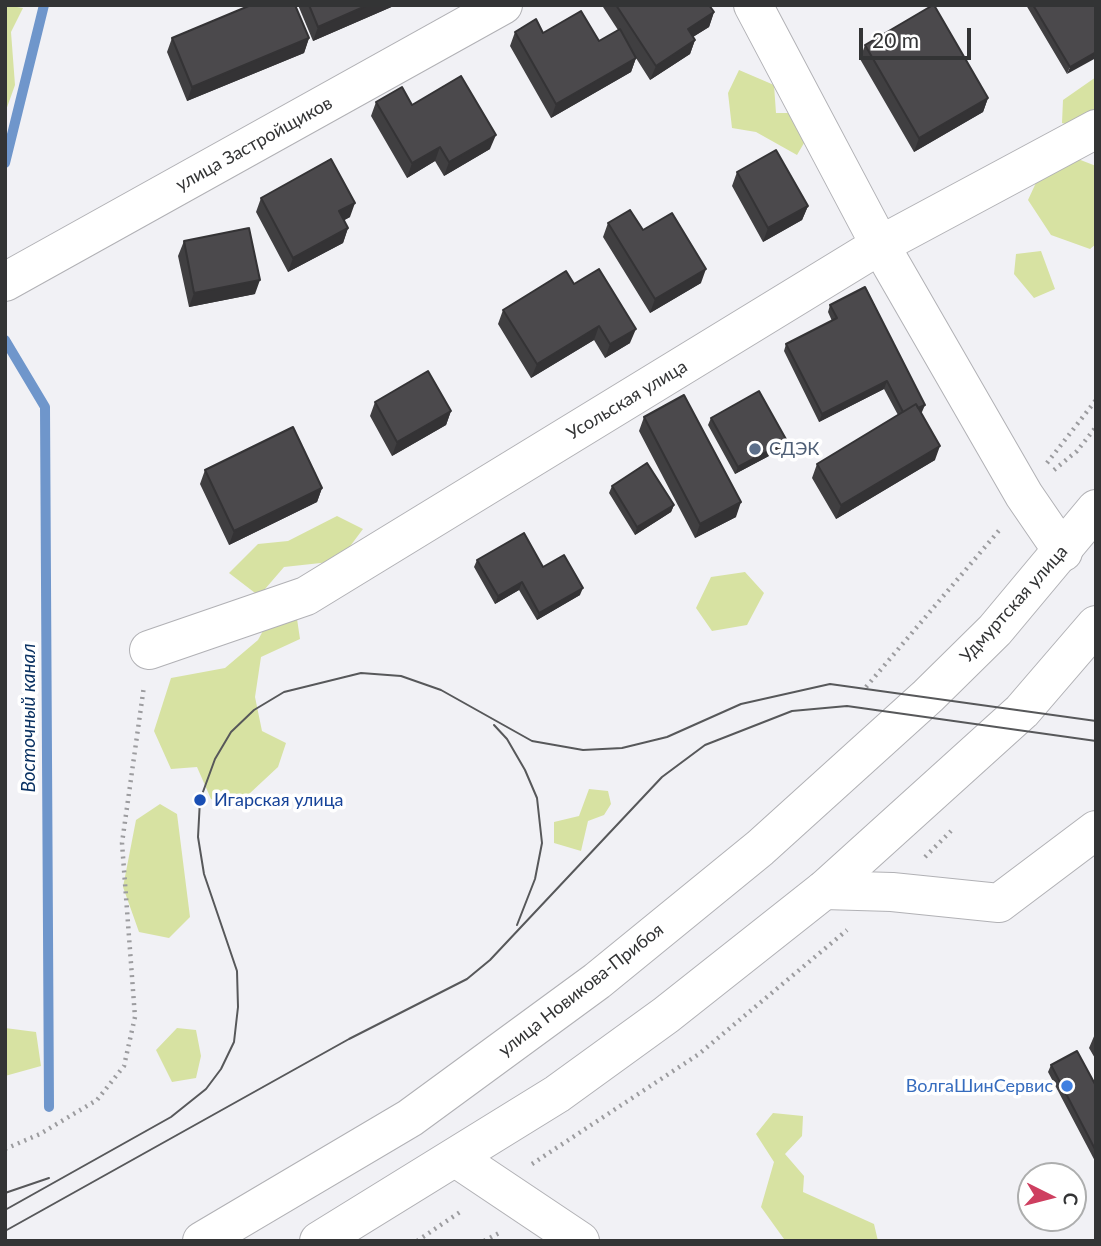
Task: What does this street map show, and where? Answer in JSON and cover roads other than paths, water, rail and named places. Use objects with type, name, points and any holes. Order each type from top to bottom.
[{"type":"street","name":"улица Застройщиков","points":[[5,282],[502,5]]},
{"type":"street","points":[[753,5],[880,245],[1024,495],[1063,552]]},
{"type":"street","name":"Усольская улица","points":[[149,650],[306,596],[880,245],[1096,129]]},
{"type":"street","name":"Удмуртская улица","points":[[928,696],[995,630],[1063,552],[1096,509]]},
{"type":"street","points":[[320,1241],[557,1094],[666,1015],[824,890],[1022,711],[1096,625]]},
{"type":"street","name":"улица Новикова-Прибоя","points":[[202,1241],[410,1118],[597,981],[760,848],[928,696]]},
{"type":"street","points":[[824,890],[892,892],[999,903],[1096,830]]},
{"type":"street","points":[[456,1158],[579,1241]]},
{"type":"waterway","name":"Восточный канал","points":[[5,163],[44,5]]},
{"type":"waterway","name":"Восточный канал","points":[[5,340],[45,407],[49,1107]]},
{"type":"tram line","points":[[5,1210],[171,1117],[206,1089],[221,1069],[234,1042],[238,1007],[237,971],[204,874],[198,837],[200,800],[215,759],[231,732],[254,710],[284,692],[361,673],[401,676],[441,690],[532,741],[583,750],[622,748],[667,737],[741,704],[830,684],[1096,721]]},
{"type":"tram line","points":[[5,1231],[349,1039],[467,979],[490,960],[662,777],[705,745],[792,711],[847,706],[1096,741]]},
{"type":"tram line","points":[[494,725],[507,739],[537,798],[542,843],[535,879],[517,925]]},
{"type":"tram line","points":[[5,1193],[49,1178]]},
{"type":"place","name":"СДЭК","points":[[755,449]]},
{"type":"place","name":"Игарская улица","points":[[200,800]]},
{"type":"place","name":"ВолгаШинСервис","points":[[1067,1086]]}]
